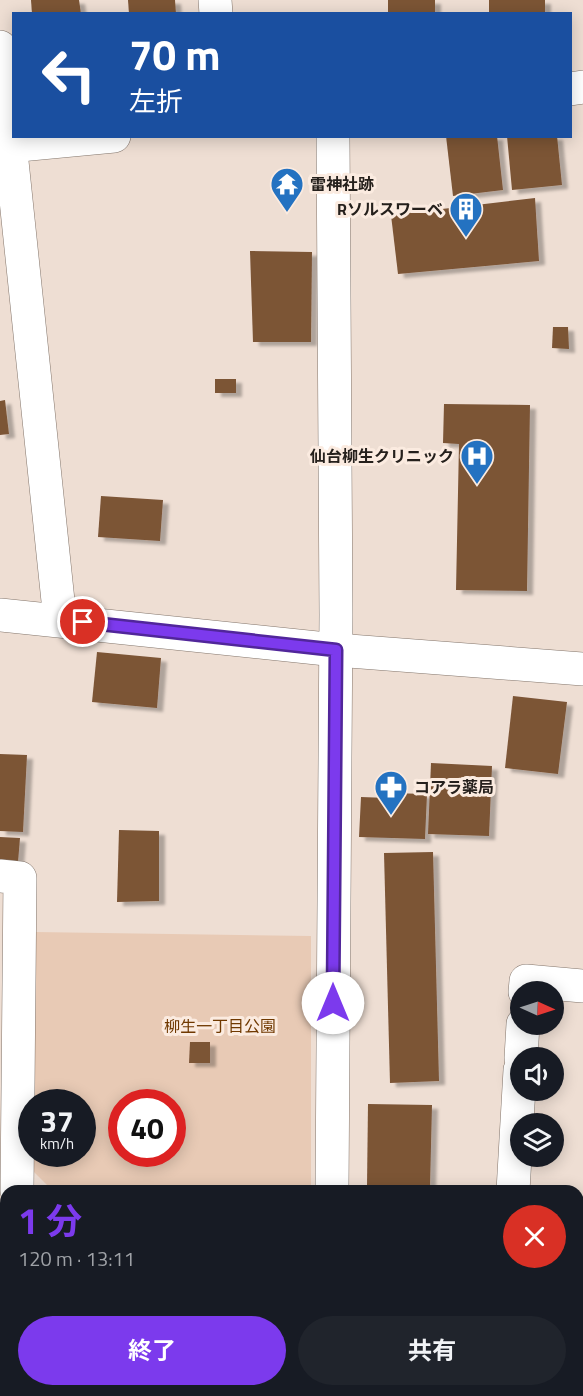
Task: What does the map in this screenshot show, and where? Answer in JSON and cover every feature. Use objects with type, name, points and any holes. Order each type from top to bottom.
[{"type":"street","points":[[0,47],[5,145],[60,620]]},
{"type":"street","points":[[5,145],[90,138]]},
{"type":"street","points":[[332,1185],[336,650],[333,138]]},
{"type":"street","points":[[0,615],[336,650],[583,669]]},
{"type":"street","points":[[0,876],[20,878],[17,1185]]},
{"type":"street","points":[[564,984],[583,986]]},
{"type":"street","points":[[513,1185],[518,1101]]},
{"type":"green space","name":"柳生一丁目公園","points":[[35,932],[311,936],[311,1185],[47,1185],[33,1171],[33,1167],[96,1167],[96,1089],[33,1089]]},
{"type":"building","points":[[31,0],[79,0],[81,12],[32,12]]},
{"type":"building","points":[[128,0],[175,0],[176,12],[129,12]]},
{"type":"building","points":[[388,0],[435,0],[435,12],[388,12]]},
{"type":"building","points":[[489,0],[545,0],[545,12],[489,12]]},
{"type":"building","points":[[446,138],[497,138],[503,190],[453,196]]},
{"type":"building","points":[[507,138],[557,138],[562,185],[512,190]]},
{"type":"building","name":"Rソルスワーベ","points":[[535,198],[539,261],[398,274],[391,215]]},
{"type":"building","points":[[250,251],[312,252],[311,342],[253,342]]},
{"type":"building","points":[[553,327],[568,327],[569,349],[552,348]]},
{"type":"building","points":[[215,379],[236,379],[236,393],[215,393]]},
{"type":"building","points":[[5,400],[9,434],[0,435],[0,401]]},
{"type":"building","points":[[444,404],[530,405],[527,591],[456,590],[459,444],[443,443]]},
{"type":"building","points":[[101,496],[163,500],[160,541],[98,537]]},
{"type":"building","points":[[97,652],[161,658],[157,708],[92,702]]},
{"type":"building","points":[[513,696],[567,702],[558,774],[505,768]]},
{"type":"building","points":[[0,754],[27,755],[23,832],[0,831]]},
{"type":"building","points":[[431,763],[492,766],[489,836],[428,834]]},
{"type":"building","points":[[389,793],[427,794],[425,839],[359,837],[361,797],[388,798]]},
{"type":"building","points":[[119,830],[159,831],[159,901],[117,902]]},
{"type":"building","points":[[0,837],[20,838],[18,862],[0,861]]},
{"type":"building","points":[[433,852],[439,1081],[390,1083],[384,853]]},
{"type":"building","points":[[190,1042],[210,1042],[210,1063],[189,1063]]},
{"type":"building","points":[[368,1104],[432,1105],[430,1185],[367,1185]]},
{"type":"place","name":"雷神社跡","points":[[287,213]]},
{"type":"place","name":"Rソルスワーベ","points":[[466,238]]},
{"type":"place","name":"仙台柳生クリニック","points":[[477,485]]},
{"type":"place","name":"コアラ薬局","points":[[391,816]]},
{"type":"route","points":[[83,622],[336,650],[333,1003]]}]
